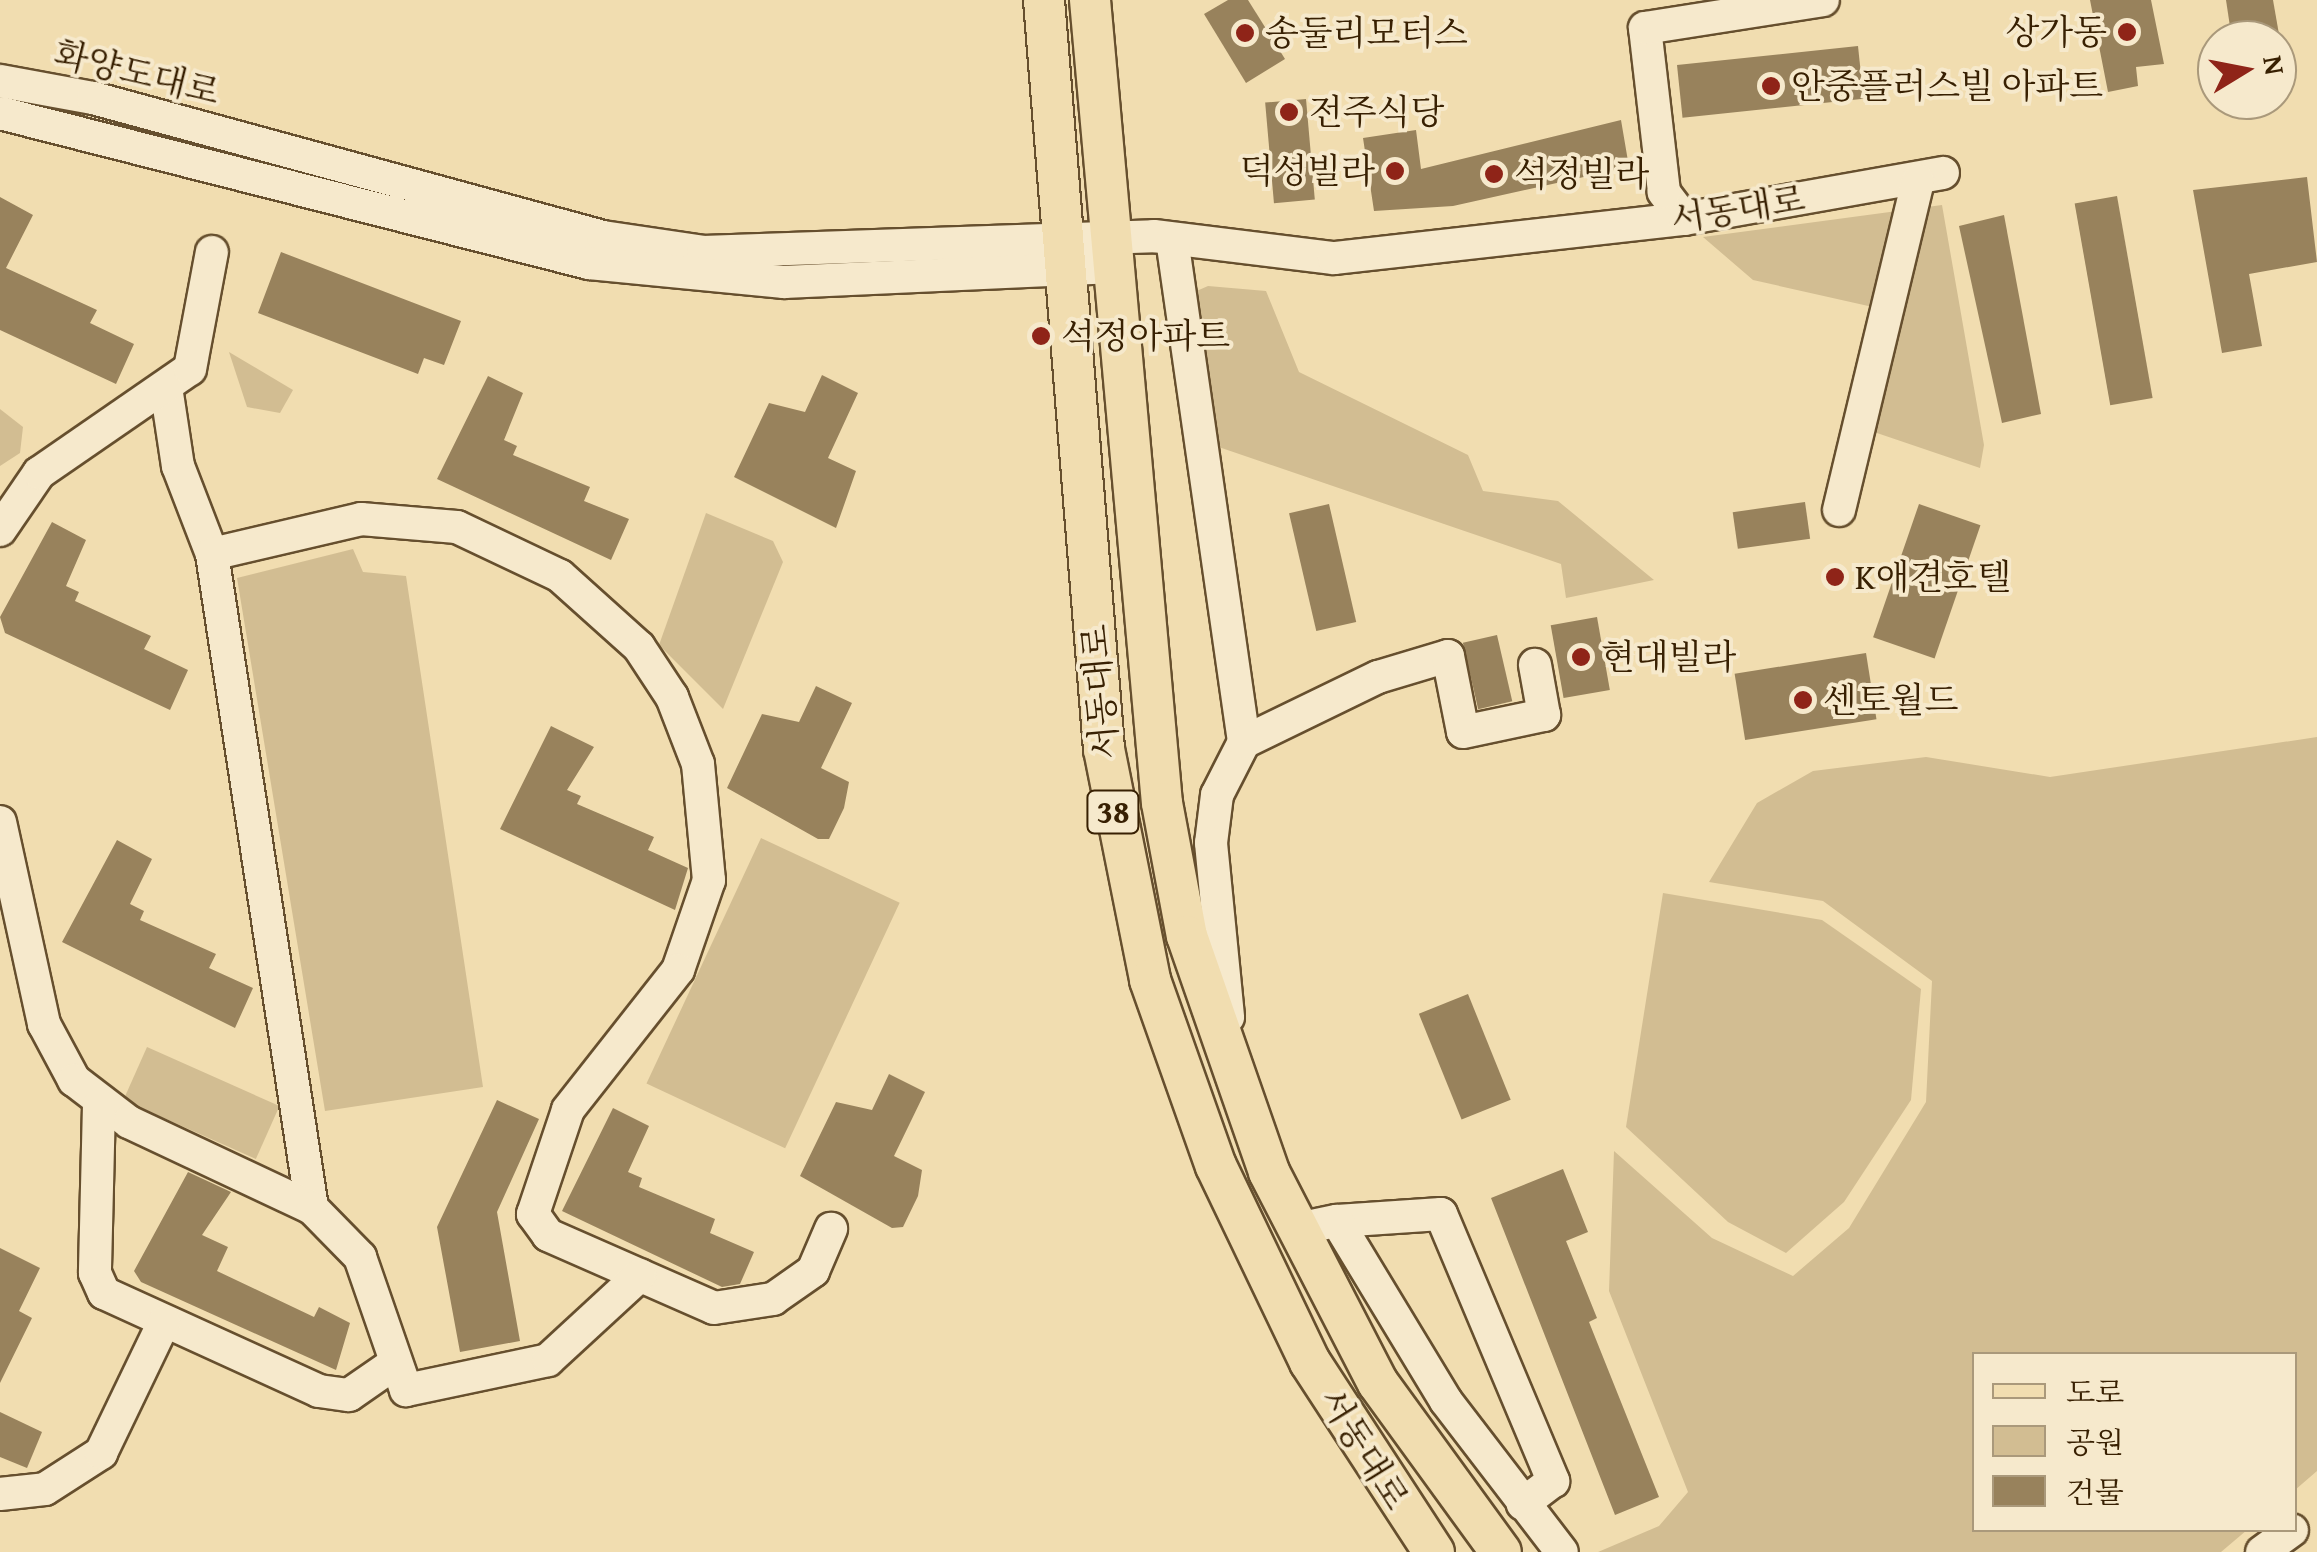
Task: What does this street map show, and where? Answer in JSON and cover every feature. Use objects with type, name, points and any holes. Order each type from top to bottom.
[{"type":"main road","name":"서동대로","points":[[1044,0],[1104,749],[1150,980],[1216,1166],[1310,1362],[1434,1552]]},
{"type":"main road","name":"서동대로","points":[[1090,0],[1162,803],[1187,936],[1236,1096],[1318,1225],[1378,1384],[1500,1552]]},
{"type":"street","points":[[1684,219],[1664,192],[1645,28],[1823,0]]},
{"type":"street","name":"화양도대로","points":[[0,82],[603,237],[704,252],[1066,258]]},
{"type":"street","name":"화양도대로","points":[[0,113],[90,129],[246,178],[589,263],[784,282],[1066,258]]},
{"type":"street","name":"서동대로","points":[[1115,253],[1172,239],[1334,258],[1684,219],[1930,176],[1839,510]]},
{"type":"street","points":[[1172,239],[1244,742],[1217,794],[1212,843],[1236,1096]]},
{"type":"street","points":[[0,530],[39,473],[190,369],[212,252]]},
{"type":"street","points":[[1066,258],[1115,253]]},
{"type":"street","points":[[166,387],[178,466],[212,554],[312,1208]]},
{"type":"street","points":[[212,554],[361,519],[457,527],[560,576],[639,647],[672,697],[702,784],[709,880],[678,970],[568,1110],[531,1200],[548,1235],[714,1308],[774,1299],[813,1271],[831,1229]]},
{"type":"street","points":[[1244,742],[1378,676],[1448,656],[1463,732],[1544,715],[1535,665]]},
{"type":"street","points":[[0,822],[44,1024],[99,1106],[312,1208],[360,1257],[406,1390],[548,1360],[640,1276]]},
{"type":"street","points":[[99,1106],[95,1272],[104,1293],[319,1391],[349,1394],[395,1362]]},
{"type":"street","points":[[1318,1225],[1441,1214],[1553,1481],[1523,1504]]},
{"type":"street","points":[[1318,1225],[1562,1552]]},
{"type":"street","points":[[0,1494],[44,1489],[100,1453],[164,1322]]},
{"type":"street","points":[[2262,1552],[2288,1532]]},
{"type":"green space","points":[[1942,205],[1984,445],[1980,468],[1874,432],[1904,314],[1753,280],[1703,237]]},
{"type":"green space","points":[[1208,286],[1266,291],[1299,372],[1468,455],[1483,491],[1558,501],[1654,580],[1566,598],[1561,564],[1207,443],[1183,297]]},
{"type":"green space","points":[[229,352],[293,390],[280,413],[247,407]]},
{"type":"green space","points":[[0,409],[23,427],[20,453],[0,466]]},
{"type":"green space","points":[[706,513],[773,541],[783,562],[723,709],[659,645]]},
{"type":"green space","points":[[353,549],[363,572],[406,576],[483,1087],[325,1111],[237,578]]},
{"type":"green space","points":[[2317,737],[2317,1471],[2297,1488],[2297,1352],[1972,1352],[1972,1532],[2245,1532],[2221,1552],[1598,1552],[1659,1526],[1688,1492],[1609,1291],[1614,1151],[1712,1238],[1793,1276],[1849,1228],[1926,1102],[1932,981],[1823,901],[1709,882],[1757,803],[1813,771],[1926,757],[2050,777]]},
{"type":"green space","points":[[761,838],[900,903],[785,1148],[646,1084]]},
{"type":"green space","points":[[1663,893],[1822,920],[1921,989],[1911,1100],[1844,1202],[1786,1253],[1728,1222],[1626,1127]]},
{"type":"green space","points":[[147,1047],[279,1106],[256,1159],[123,1100]]},
{"type":"building","points":[[1228,0],[1248,0],[1285,59],[1246,83],[1204,14]]},
{"type":"building","name":"상가동","points":[[2090,0],[2151,0],[2164,64],[2136,67],[2138,86],[2108,92]]},
{"type":"building","points":[[2226,0],[2273,0],[2276,20],[2229,20]]},
{"type":"building","name":"안중플러스빌 아파트","points":[[1858,46],[1864,99],[1683,118],[1677,65]]},
{"type":"building","points":[[1306,99],[1315,200],[1274,203],[1265,103]]},
{"type":"building","points":[[1621,120],[1629,167],[1453,206],[1374,211],[1363,138],[1416,130],[1421,169]]},
{"type":"building","points":[[2307,177],[2317,262],[2249,274],[2262,346],[2222,353],[2193,190]]},
{"type":"building","points":[[2117,196],[2153,398],[2110,405],[2075,203]]},
{"type":"building","points":[[0,197],[33,215],[6,268],[97,310],[90,323],[134,344],[116,384],[0,330]]},
{"type":"building","points":[[2004,215],[2041,414],[2002,423],[1959,226]]},
{"type":"building","points":[[281,252],[461,321],[444,365],[424,358],[418,374],[258,313]]},
{"type":"building","points":[[822,375],[858,393],[828,458],[856,471],[836,528],[734,477],[769,403],[805,412]]},
{"type":"building","points":[[488,376],[523,393],[504,440],[517,446],[513,455],[590,487],[584,501],[629,519],[611,560],[437,479]]},
{"type":"building","points":[[1805,502],[1810,539],[1738,549],[1733,512]]},
{"type":"building","points":[[1329,504],[1356,622],[1316,631],[1289,513]]},
{"type":"building","points":[[1919,504],[1980,525],[1935,658],[1873,637]]},
{"type":"building","points":[[52,522],[86,540],[66,586],[79,592],[75,601],[151,636],[144,649],[188,670],[170,710],[5,633],[0,617]]},
{"type":"building","name":"현대빌라","points":[[1597,617],[1610,690],[1564,698],[1551,625]]},
{"type":"building","name":"현대빌라","points":[[1497,635],[1512,701],[1478,709],[1463,643]]},
{"type":"building","points":[[1866,653],[1876,719],[1745,740],[1735,674]]},
{"type":"building","points":[[816,686],[852,703],[821,768],[849,782],[844,808],[829,839],[818,839],[727,788],[762,714],[799,722]]},
{"type":"building","points":[[551,726],[594,747],[567,790],[581,796],[577,804],[654,837],[648,850],[688,868],[675,910],[500,829]]},
{"type":"building","points":[[117,840],[152,859],[130,904],[144,911],[140,920],[216,954],[209,968],[253,988],[235,1028],[62,942]]},
{"type":"building","points":[[1468,994],[1511,1100],[1462,1120],[1419,1014]]},
{"type":"building","points":[[889,1074],[925,1092],[894,1156],[922,1170],[918,1196],[903,1227],[892,1228],[800,1176],[836,1102],[872,1110]]},
{"type":"building","points":[[497,1100],[539,1119],[497,1212],[520,1341],[460,1352],[437,1227]]},
{"type":"building","points":[[613,1108],[649,1126],[628,1172],[642,1178],[639,1187],[715,1219],[710,1233],[754,1252],[740,1284],[722,1287],[562,1211]]},
{"type":"building","points":[[1563,1169],[1588,1232],[1566,1241],[1597,1318],[1589,1322],[1659,1497],[1615,1515],[1491,1198]]},
{"type":"building","points":[[188,1172],[231,1192],[202,1235],[228,1247],[217,1271],[314,1317],[319,1307],[350,1323],[336,1370],[141,1282],[134,1271]]},
{"type":"building","points":[[0,1248],[40,1268],[19,1311],[32,1318],[0,1383]]},
{"type":"building","points":[[0,1412],[42,1432],[27,1468],[0,1457]]},
{"type":"place","name":"상가동","points":[[2127,32]]},
{"type":"place","name":"송둘리모터스","points":[[1245,33]]},
{"type":"place","name":"안중플러스빌 아파트","points":[[1771,86]]},
{"type":"place","name":"전주식당","points":[[1289,112]]},
{"type":"place","name":"덕성빌라","points":[[1395,171]]},
{"type":"place","name":"석정빌라","points":[[1494,174]]},
{"type":"place","name":"석정아파트","points":[[1041,336]]},
{"type":"place","name":"K애견호텔","points":[[1835,577]]},
{"type":"place","name":"현대빌라","points":[[1581,657]]},
{"type":"place","name":"센토월드","points":[[1803,700]]}]
